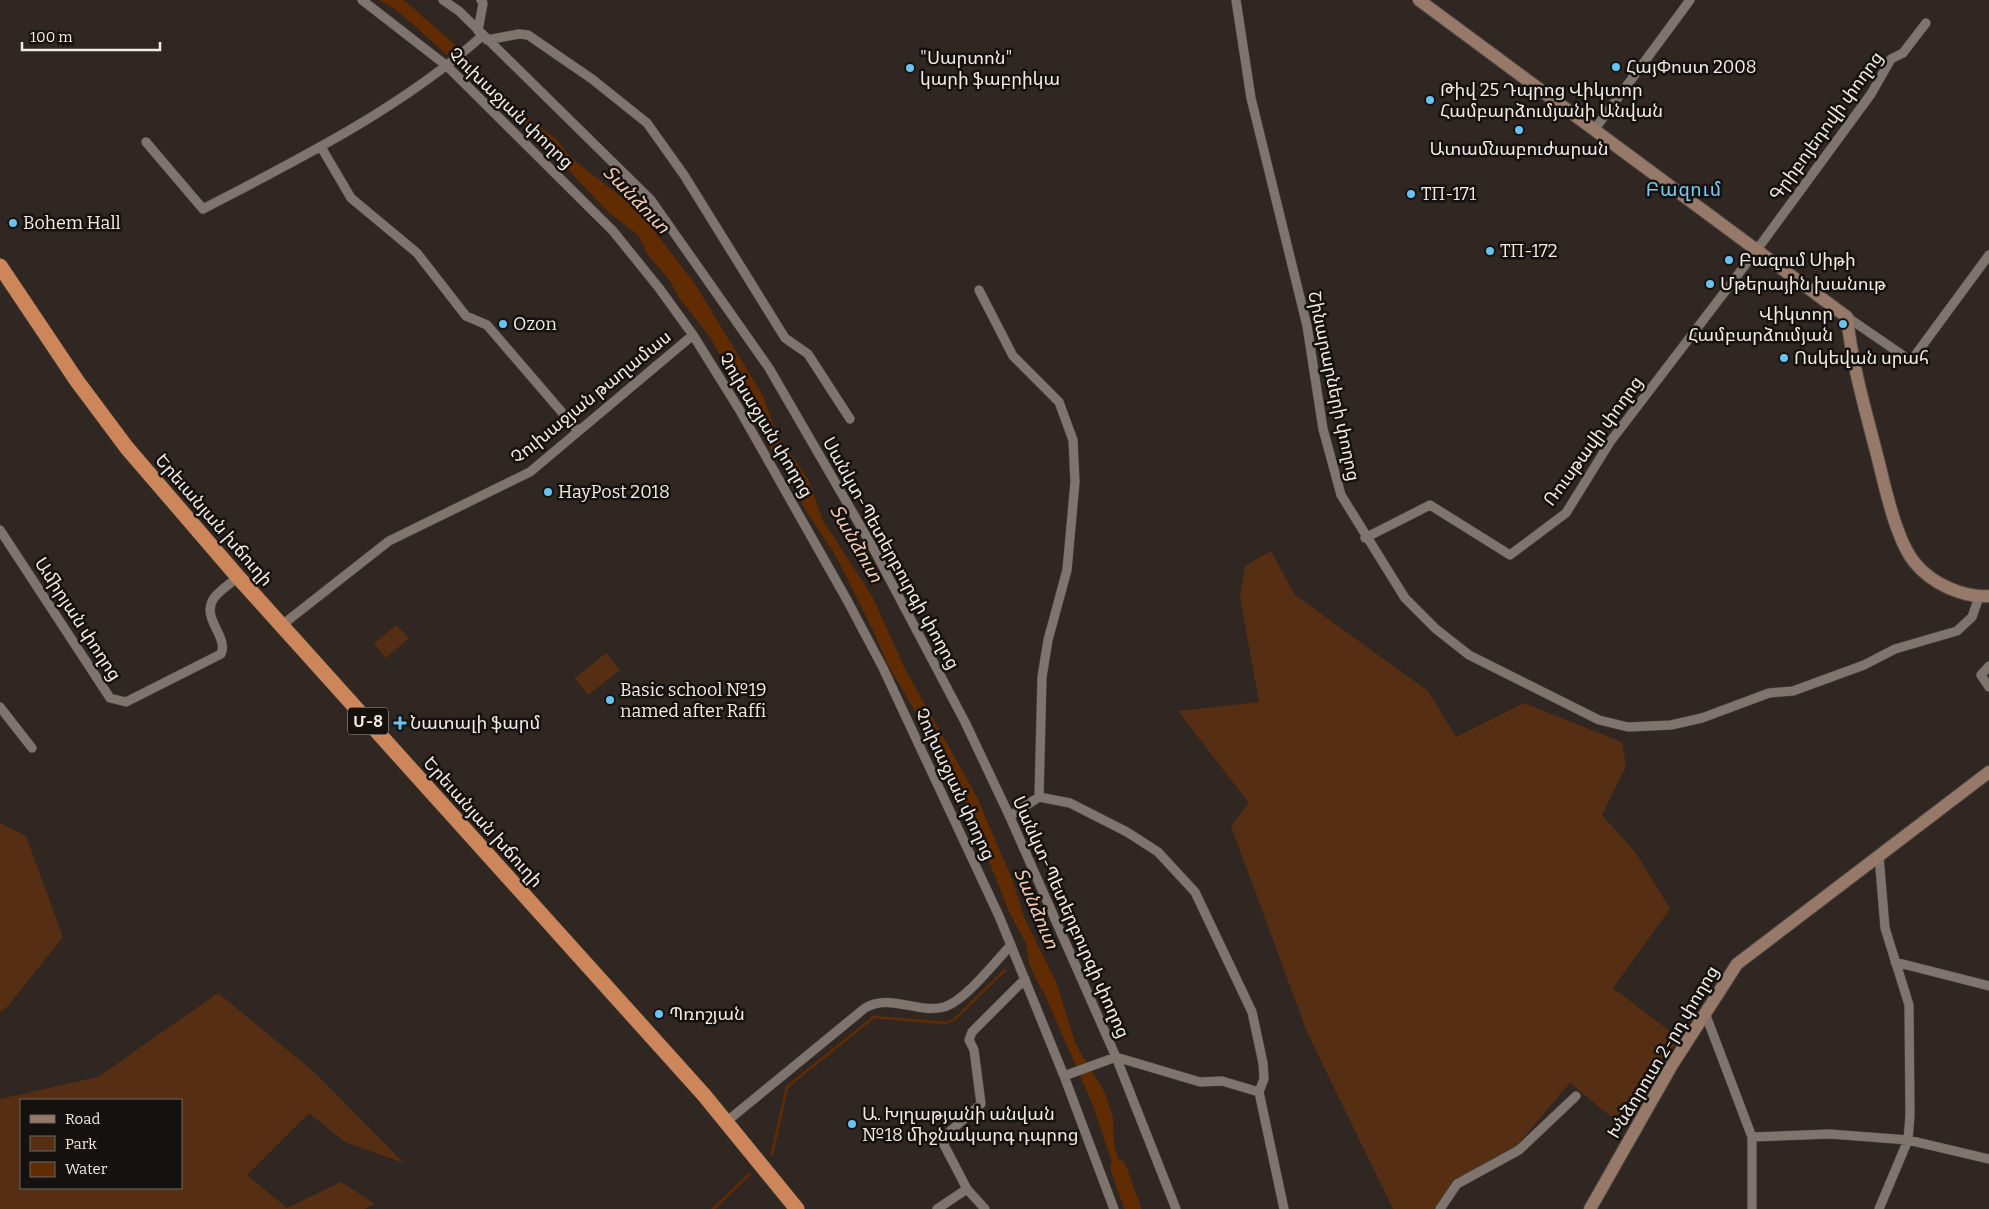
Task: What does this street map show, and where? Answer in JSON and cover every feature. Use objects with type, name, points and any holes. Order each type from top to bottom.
[{"type":"highway","name":"Երեւանյան խճուղի","points":[[0,266],[77,381],[127,448],[238,577],[726,1122],[797,1209]]},
{"type":"street","name":"Չուխաջյան փողոց","points":[[362,0],[450,65],[612,231],[660,288],[693,335],[774,468],[871,642],[1011,945],[1068,1075],[1114,1209]]},
{"type":"street","name":"Սանկտ-Պետերբուրգի փողոց","points":[[443,0],[458,11],[596,143],[651,200],[769,368],[872,546],[965,722],[1010,816],[1116,1057],[1176,1209]]},
{"type":"street","points":[[481,0],[483,3],[482,36]]},
{"type":"street","name":"Շինարարների փողոց","points":[[1236,0],[1251,98],[1307,326],[1323,429],[1341,495],[1365,538],[1404,598],[1436,629],[1469,655],[1599,720],[1628,727],[1671,726],[1702,718],[1769,693],[1793,691],[1864,665],[1895,649],[1957,630],[1972,617],[1984,597]]},
{"type":"street","points":[[1419,0],[1756,251],[1911,361],[1989,255]]},
{"type":"street","points":[[1594,130],[1690,0]]},
{"type":"street","name":"Գրիբոյեդովի փողոց","points":[[1756,251],[1871,94],[1891,59],[1903,53],[1926,23]]},
{"type":"street","points":[[146,142],[203,209],[322,147],[450,65],[482,36],[528,35],[584,74],[647,123],[684,175],[785,338],[808,354],[850,419]]},
{"type":"street","points":[[322,147],[351,198],[417,253],[466,316],[487,325],[578,432]]},
{"type":"street","name":"Ռուսթավի փողոց","points":[[1365,538],[1430,505],[1510,555],[1566,513],[1610,442],[1756,251]]},
{"type":"street","points":[[980,290],[1013,356],[1059,402],[1073,440],[1075,482],[1067,570],[1048,640],[1042,677],[1039,797]]},
{"type":"street","points":[[1847,317],[1856,373],[1892,512],[1905,546],[1914,562],[1931,577],[1952,588],[1984,597]]},
{"type":"street","name":"Չուխաջյան թաղամաս","points":[[282,624],[389,541],[530,472],[693,335]]},
{"type":"street","name":"Ամիրյան փողոց","points":[[0,530],[110,698],[126,702],[220,654],[222,644],[212,625],[210,608],[214,598],[238,577]]},
{"type":"street","points":[[1989,666],[1981,675],[1989,687]]},
{"type":"street","points":[[0,707],[32,748]]},
{"type":"street","name":"Խնձորուտ 2-րդ փողոց","points":[[1590,1209],[1705,1013],[1737,964],[1989,772]]},
{"type":"street","points":[[1010,816],[1039,797],[1070,803],[1128,832],[1158,852],[1196,892],[1252,1012],[1264,1063],[1264,1079],[1259,1092],[1284,1209]]},
{"type":"street","points":[[1878,856],[1886,928],[1909,1005],[1910,1115],[1908,1140],[1879,1209]]},
{"type":"street","points":[[726,1122],[865,1008],[879,1001],[935,1008],[945,1007],[960,998],[1011,945]]},
{"type":"street","points":[[1895,962],[1989,986]]},
{"type":"street","points":[[984,1209],[967,1189],[942,1141],[947,1134],[980,1104],[974,1050],[969,1040],[972,1032],[1025,979]]},
{"type":"street","points":[[1705,1013],[1752,1137],[1752,1209]]},
{"type":"street","points":[[1068,1075],[1116,1057],[1200,1082],[1222,1081],[1259,1092]]},
{"type":"street","points":[[1440,1209],[1457,1184],[1518,1150],[1576,1096]]},
{"type":"street","points":[[1752,1137],[1830,1134],[1908,1140],[1989,1159]]},
{"type":"street","points":[[937,1209],[967,1189]]},
{"type":"green space","points":[[1271,551],[1295,595],[1428,691],[1456,737],[1524,703],[1622,742],[1626,766],[1602,815],[1636,853],[1670,909],[1613,988],[1680,1039],[1614,1119],[1570,1083],[1517,1145],[1453,1181],[1435,1209],[1393,1209],[1307,1032],[1231,826],[1249,803],[1178,711],[1259,702],[1240,597],[1245,566]]},
{"type":"green space","points":[[396,625],[409,638],[386,658],[374,644]]},
{"type":"green space","points":[[606,653],[620,670],[588,695],[575,678]]},
{"type":"green space","points":[[0,823],[26,836],[63,937],[8,1006],[0,1012]]},
{"type":"green space","points":[[218,993],[314,1072],[404,1163],[345,1142],[309,1113],[247,1175],[287,1208],[341,1182],[375,1204],[364,1209],[0,1209],[0,1099],[98,1077]]},
{"type":"water","points":[[380,0],[403,0],[454,44],[519,111],[556,139],[570,157],[639,211],[695,284],[763,396],[777,435],[808,479],[823,521],[872,596],[905,669],[977,797],[1012,879],[1024,917],[1056,982],[1076,1045],[1105,1093],[1113,1118],[1114,1145],[1126,1185],[1124,1187],[1120,1185],[1092,1103],[1029,963],[1026,943],[1010,914],[966,803],[941,769],[929,735],[887,663],[875,634],[837,558],[803,506],[794,483],[766,442],[753,414],[710,337],[680,299],[668,278],[648,255],[639,236],[606,210],[538,137],[416,27],[396,10]]},
{"type":"waterway","points":[[772,1154],[787,1087],[874,1017],[947,1023],[955,1019],[1005,970]]},
{"type":"waterway","name":"Տանձուտ","points":[[1118,1167],[1133,1209]]},
{"type":"waterway","points":[[713,1209],[750,1174]]},
{"type":"place","name":"ՀայՓոստ 2008","points":[[1616,67]]},
{"type":"place","name":"\"Սարտոն\" կարի ֆաբրիկա","points":[[910,68]]},
{"type":"place","name":"Թիվ 25 Դպրոց Վիկտոր Համբարձումյանի Անվան","points":[[1430,100]]},
{"type":"place","name":"Ատամնաբուժարան","points":[[1519,130]]},
{"type":"place","name":"ТП-171","points":[[1411,194]]},
{"type":"place","name":"Bohem Hall","points":[[13,223]]},
{"type":"place","name":"ТП-172","points":[[1490,251]]},
{"type":"place","name":"Բազում Սիթի","points":[[1729,260]]},
{"type":"place","name":"Մթերային խանութ","points":[[1710,284]]},
{"type":"place","name":"Ozon","points":[[503,324]]},
{"type":"place","name":"Վիկտոր Համբարձումյան","points":[[1843,324]]},
{"type":"place","name":"Ոսկեվան սրահ","points":[[1784,358]]},
{"type":"place","name":"HayPost 2018","points":[[548,492]]},
{"type":"place","name":"Basic school №19 named after Raffi","points":[[610,700]]},
{"type":"place","name":"Նատալի ֆարմ","points":[[400,723]]},
{"type":"place","name":"Պռոշյան","points":[[659,1014]]},
{"type":"place","name":"Ա. Խլղաթյանի անվան №18 միջնակարգ դպրոց","points":[[852,1124]]},
{"type":"district","name":"Բազում","points":[[1684,189]]}]
